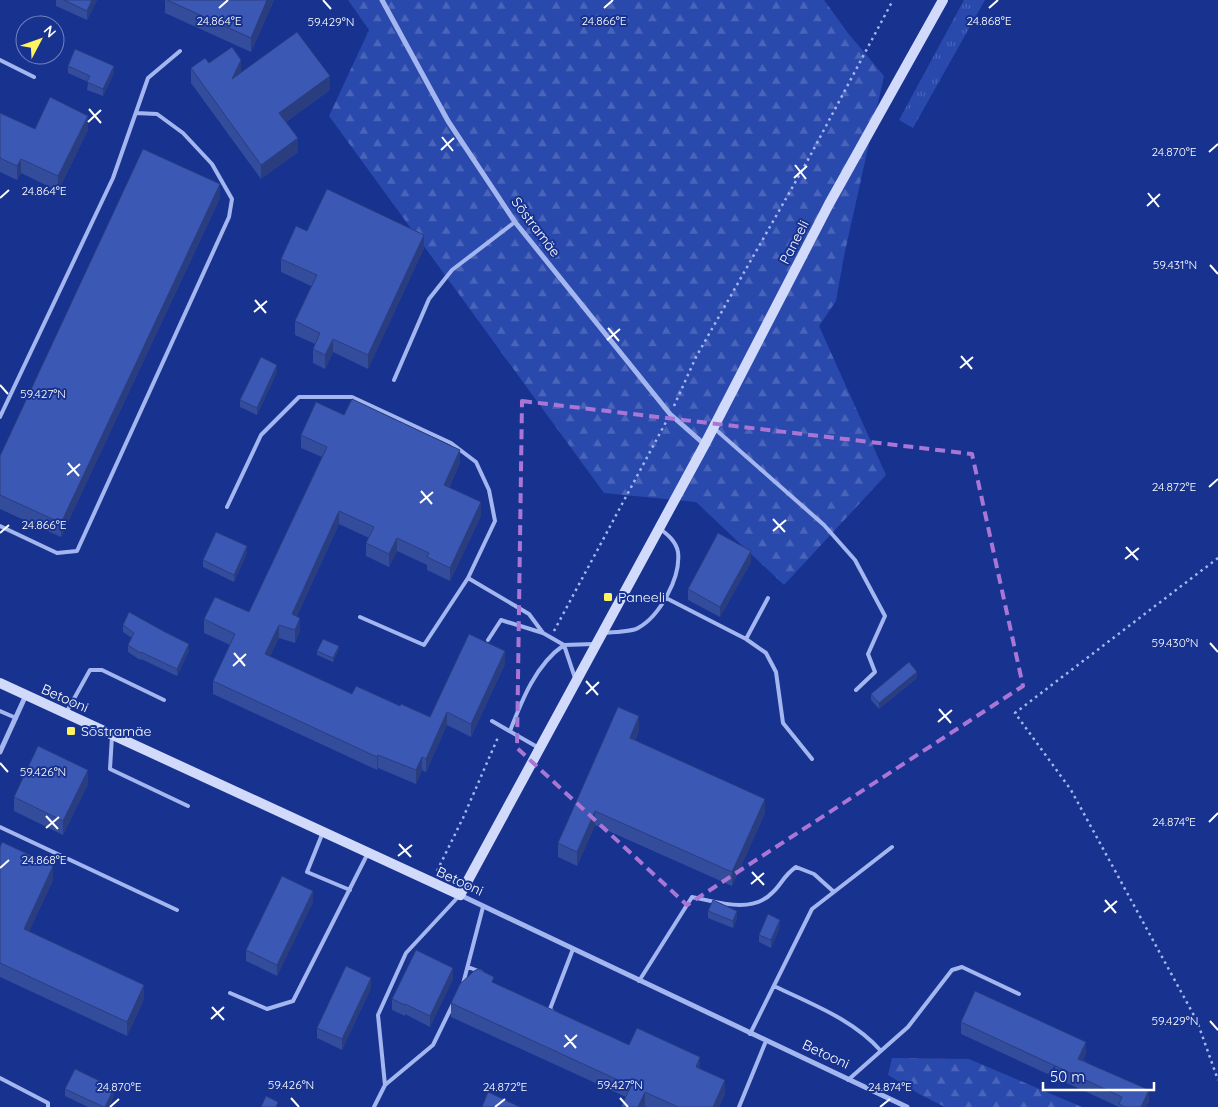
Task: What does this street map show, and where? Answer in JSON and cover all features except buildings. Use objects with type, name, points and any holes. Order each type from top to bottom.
[{"type":"street","name":"Sõstramäe","points":[[382,0],[448,121],[515,222],[670,414],[705,444]]},
{"type":"street","name":"Paneeli","points":[[460,895],[705,444],[829,204],[942,0]]},
{"type":"street","name":"Betooni","points":[[0,683],[460,895],[907,1107]]},
{"type":"street","points":[[0,752],[26,695]]},
{"type":"lane","points":[[0,417],[113,178],[148,78],[180,51]]},
{"type":"lane","points":[[0,60],[34,78]]},
{"type":"lane","points":[[0,526],[57,553],[77,551],[229,218],[232,199],[212,164],[183,133],[157,114],[136,113]]},
{"type":"lane","points":[[394,380],[429,299],[452,270],[515,222]]},
{"type":"lane","points":[[227,507],[262,435],[299,397],[352,397],[451,443],[476,462],[489,490],[495,521],[468,578],[424,645],[360,617]]},
{"type":"lane","points":[[714,427],[824,525],[855,560],[885,616],[868,654],[875,672],[856,690]]},
{"type":"lane","points":[[602,633],[638,629],[656,612],[666,598],[677,572],[678,551],[671,537],[659,528]]},
{"type":"lane","points":[[468,578],[529,614],[543,633]]},
{"type":"lane","points":[[666,598],[746,639],[766,653],[776,672],[783,723],[812,759]]},
{"type":"lane","points":[[746,639],[768,598]]},
{"type":"lane","points":[[488,640],[501,620],[543,633],[564,645],[576,680]]},
{"type":"lane","points":[[510,731],[539,671],[552,653],[564,645],[596,644]]},
{"type":"lane","points":[[66,713],[90,670],[102,670],[164,700]]},
{"type":"lane","points":[[0,711],[16,718]]},
{"type":"lane","points":[[492,721],[539,748]]},
{"type":"lane","points":[[112,734],[110,769],[188,806]]},
{"type":"lane","points":[[0,827],[177,910]]},
{"type":"lane","points":[[323,832],[307,872],[350,890]]},
{"type":"lane","points":[[750,1034],[812,909],[892,847]]},
{"type":"lane","points":[[230,993],[267,1009],[293,1001],[368,853]]},
{"type":"lane","points":[[639,981],[692,897],[727,904],[755,904],[772,894],[786,874],[796,867],[814,874],[834,892]]},
{"type":"lane","points":[[384,1085],[378,1015],[406,953],[460,895]]},
{"type":"lane","points":[[460,990],[468,967],[483,907]]},
{"type":"lane","points":[[554,1014],[550,1009],[573,950]]},
{"type":"lane","points":[[468,967],[483,972]]},
{"type":"lane","points":[[848,1080],[908,1027],[952,970],[962,967],[1019,994]]},
{"type":"lane","points":[[774,986],[844,1020],[869,1038],[881,1051]]},
{"type":"lane","points":[[374,1107],[384,1085],[433,1045],[457,998]]},
{"type":"lane","points":[[739,1107],[766,1041]]},
{"type":"lane","points":[[0,1078],[48,1103],[48,1107]]},
{"type":"path","points":[[551,637],[670,414],[696,357],[809,158],[893,0]]},
{"type":"path","points":[[1218,558],[1015,713],[1071,790],[1197,1021],[1218,1080]]},
{"type":"path","points":[[432,882],[463,818],[502,727]]},
{"type":"highlighted area","points":[[522,401],[972,454],[1023,686],[687,905],[517,748]]},
{"type":"green space","points":[[348,0],[824,0],[848,33],[884,76],[844,256],[836,301],[819,326],[886,475],[784,585],[696,502],[604,493],[329,116],[369,30]]},
{"type":"green space","points":[[964,0],[985,0],[913,128],[899,120]]},
{"type":"green space","points":[[892,1058],[969,1059],[1082,1107],[945,1107],[888,1075]]},
{"type":"place","name":"Paneeli","points":[[608,597]]},
{"type":"place","name":"Sõstramäe","points":[[71,731]]}]
